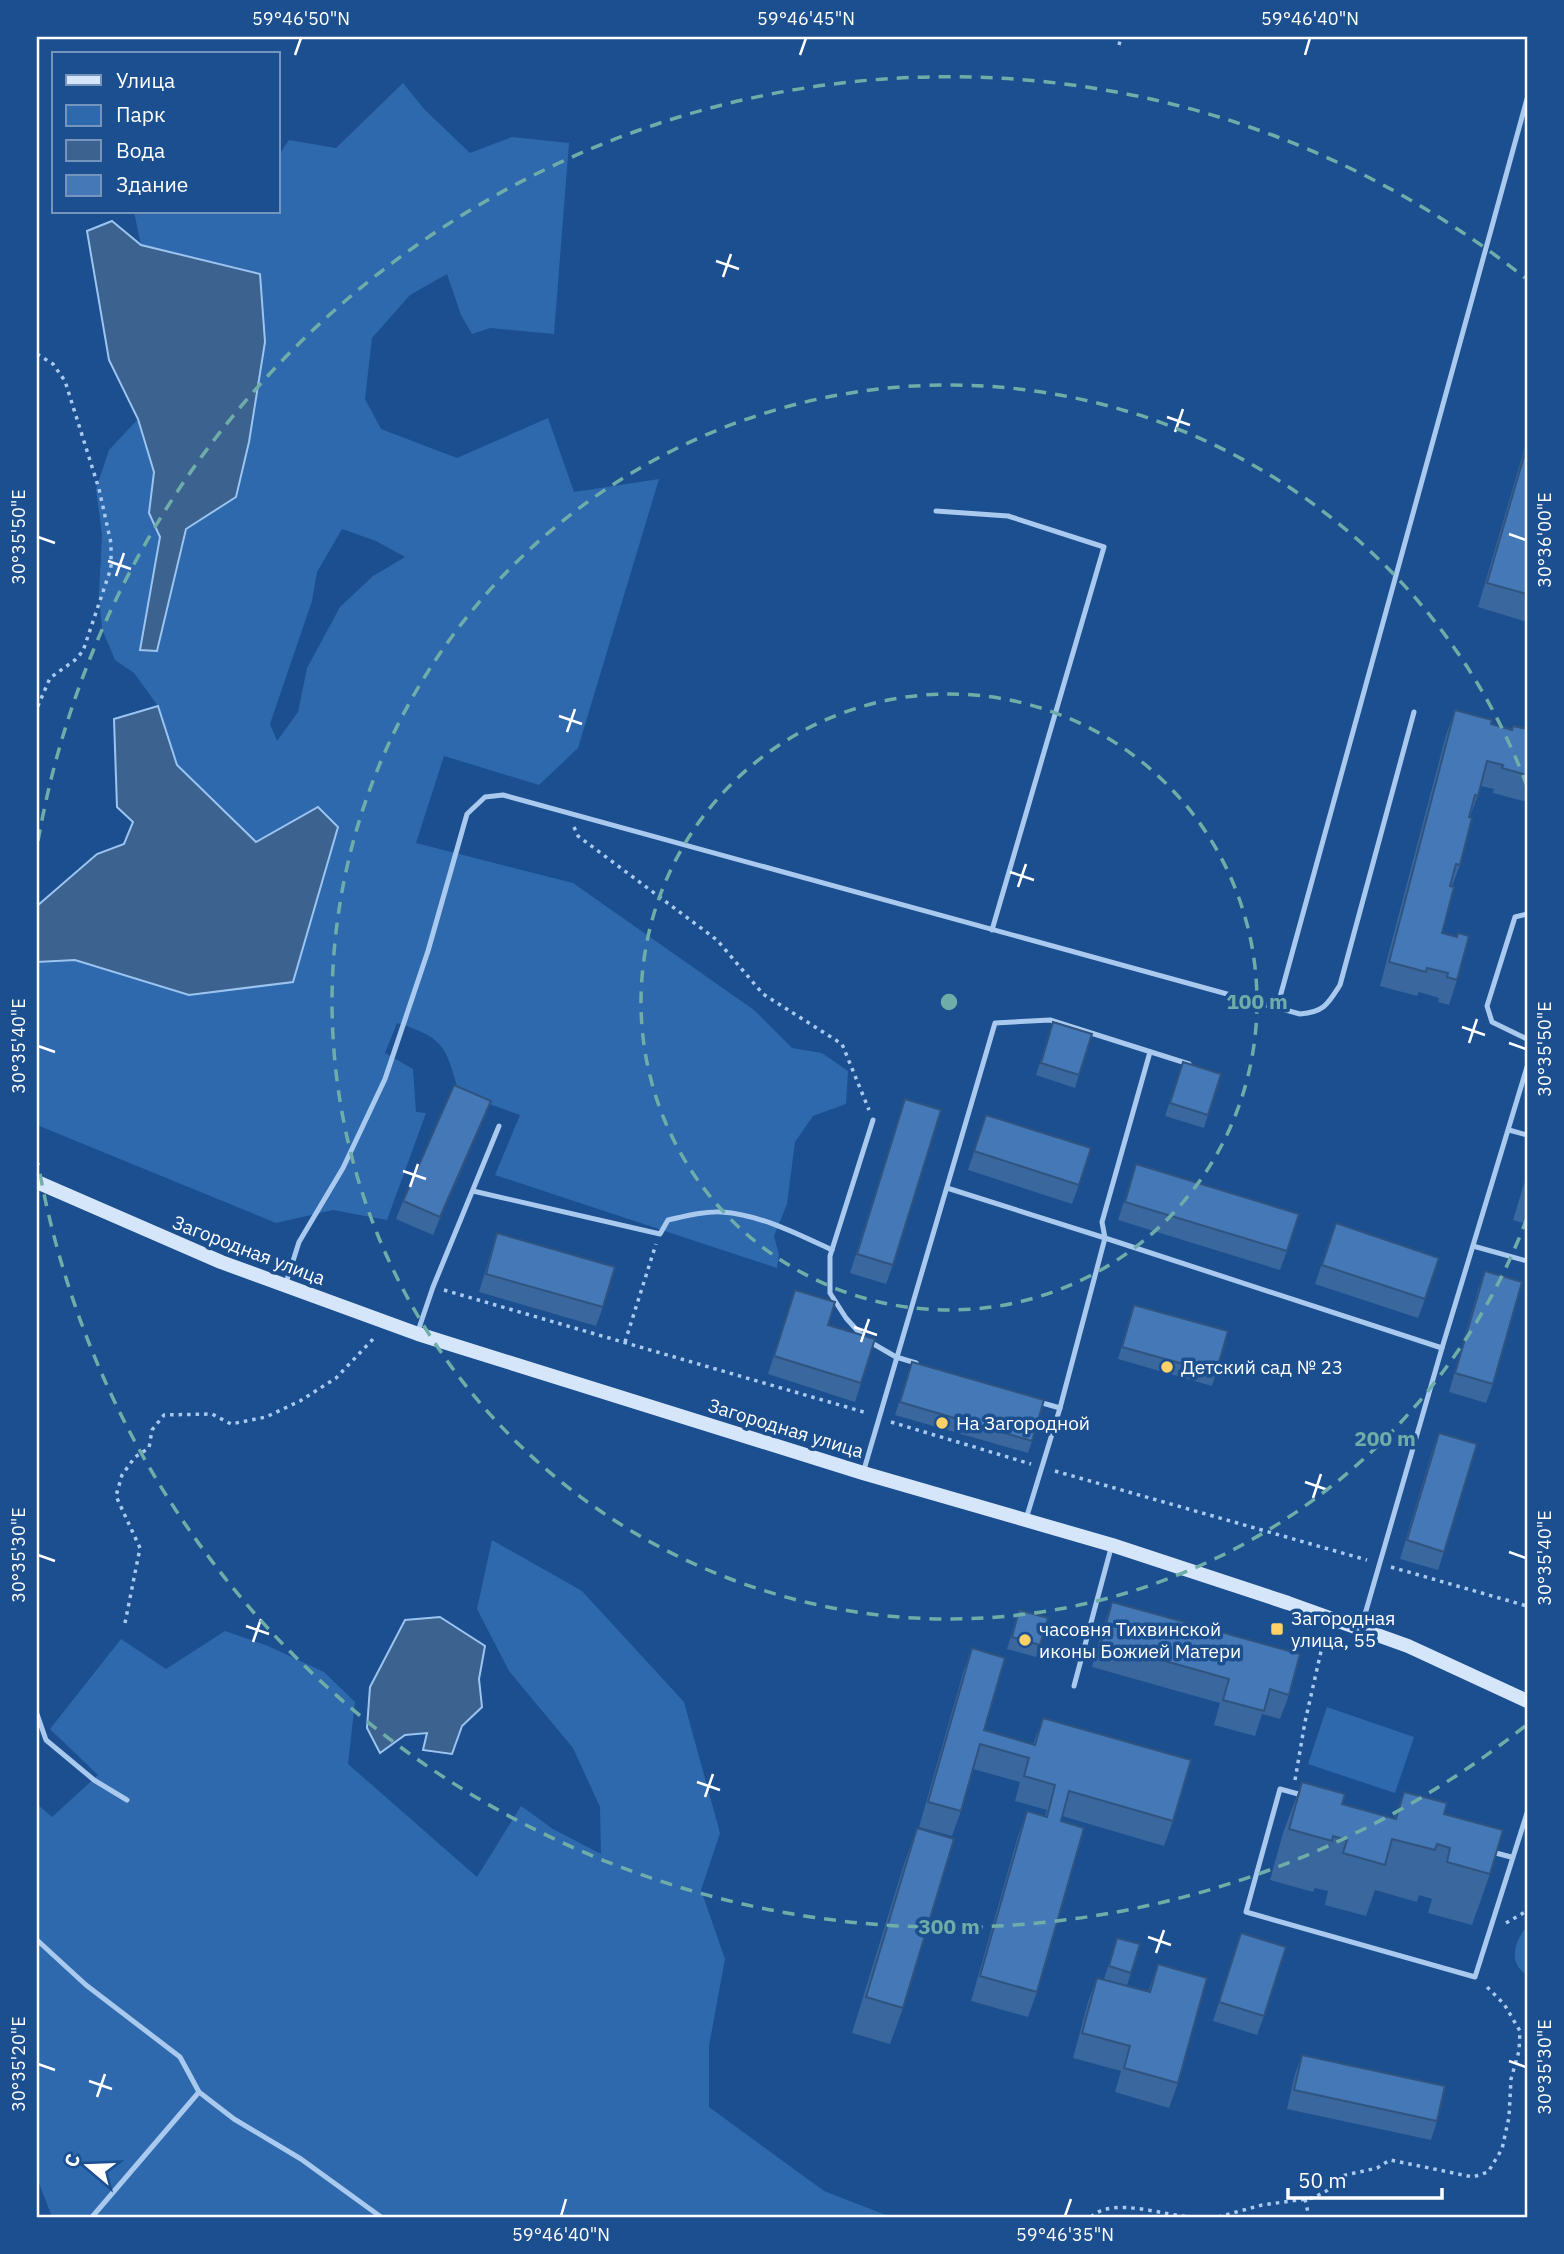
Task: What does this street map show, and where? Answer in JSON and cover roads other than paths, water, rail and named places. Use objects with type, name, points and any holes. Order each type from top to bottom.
[{"type":"main road","name":"Загородная улица","points":[[37,1182],[221,1262],[418,1334],[863,1473],[1112,1545],[1361,1628],[1527,1700]]},
{"type":"lane","points":[[1277,1008],[1527,99]]},
{"type":"lane","points":[[936,512],[1008,516],[1104,547],[992,930]]},
{"type":"lane","points":[[285,1286],[299,1242],[343,1168],[386,1079],[428,951],[467,814],[485,797],[503,796],[1277,1008],[1300,1014],[1317,1013],[1329,1003],[1340,985],[1414,712]]},
{"type":"lane","points":[[1527,914],[1515,917],[1488,1006],[1492,1022],[1527,1039]]},
{"type":"lane","points":[[863,1473],[995,1023],[1050,1020],[1192,1066]]},
{"type":"lane","points":[[1026,1519],[1060,1408],[1105,1238],[1102,1222],[1150,1052]]},
{"type":"lane","points":[[1361,1628],[1527,1067]]},
{"type":"lane","points":[[873,1120],[832,1250],[830,1293],[846,1318],[865,1339],[896,1357],[921,1365]]},
{"type":"lane","points":[[418,1334],[433,1287],[499,1126]]},
{"type":"lane","points":[[1509,1130],[1527,1135]]},
{"type":"lane","points":[[947,1188],[1442,1348]]},
{"type":"lane","points":[[473,1191],[660,1234],[668,1220],[692,1214],[723,1212],[759,1220],[832,1250]]},
{"type":"lane","points":[[1473,1246],[1527,1261]]},
{"type":"lane","points":[[1034,1400],[1060,1408]]},
{"type":"lane","points":[[1074,1686],[1112,1545]]},
{"type":"lane","points":[[37,1714],[46,1740],[94,1780],[127,1800]]},
{"type":"lane","points":[[1305,1796],[1280,1789],[1247,1912],[1475,1977],[1527,1813]]},
{"type":"lane","points":[[1486,1850],[1511,1857]]},
{"type":"lane","points":[[37,1940],[86,1985],[180,2057],[199,2092],[234,2119],[301,2159],[381,2217]]},
{"type":"lane","points":[[92,2217],[199,2092]]},
{"type":"water","points":[[112,221],[141,245],[260,274],[265,342],[249,442],[236,497],[186,529],[157,651],[140,650],[160,537],[149,513],[154,472],[138,419],[109,360],[87,231]]},
{"type":"water","points":[[158,706],[177,765],[256,842],[318,807],[338,827],[293,982],[189,995],[75,960],[37,962],[37,906],[97,854],[124,844],[133,822],[117,807],[114,719]]},
{"type":"water","points":[[440,1617],[485,1646],[479,1679],[482,1707],[462,1726],[452,1754],[423,1750],[427,1733],[405,1735],[380,1753],[367,1728],[370,1687],[405,1620]]},
{"type":"place","name":"Детский сад № 23","points":[[1167,1367]]},
{"type":"place","name":"На Загородной","points":[[942,1423]]},
{"type":"place","name":"Загородная улица, 55","points":[[1277,1629]]},
{"type":"place","name":"часовня Тихвинской иконы Божией Матери","points":[[1025,1640]]}]
